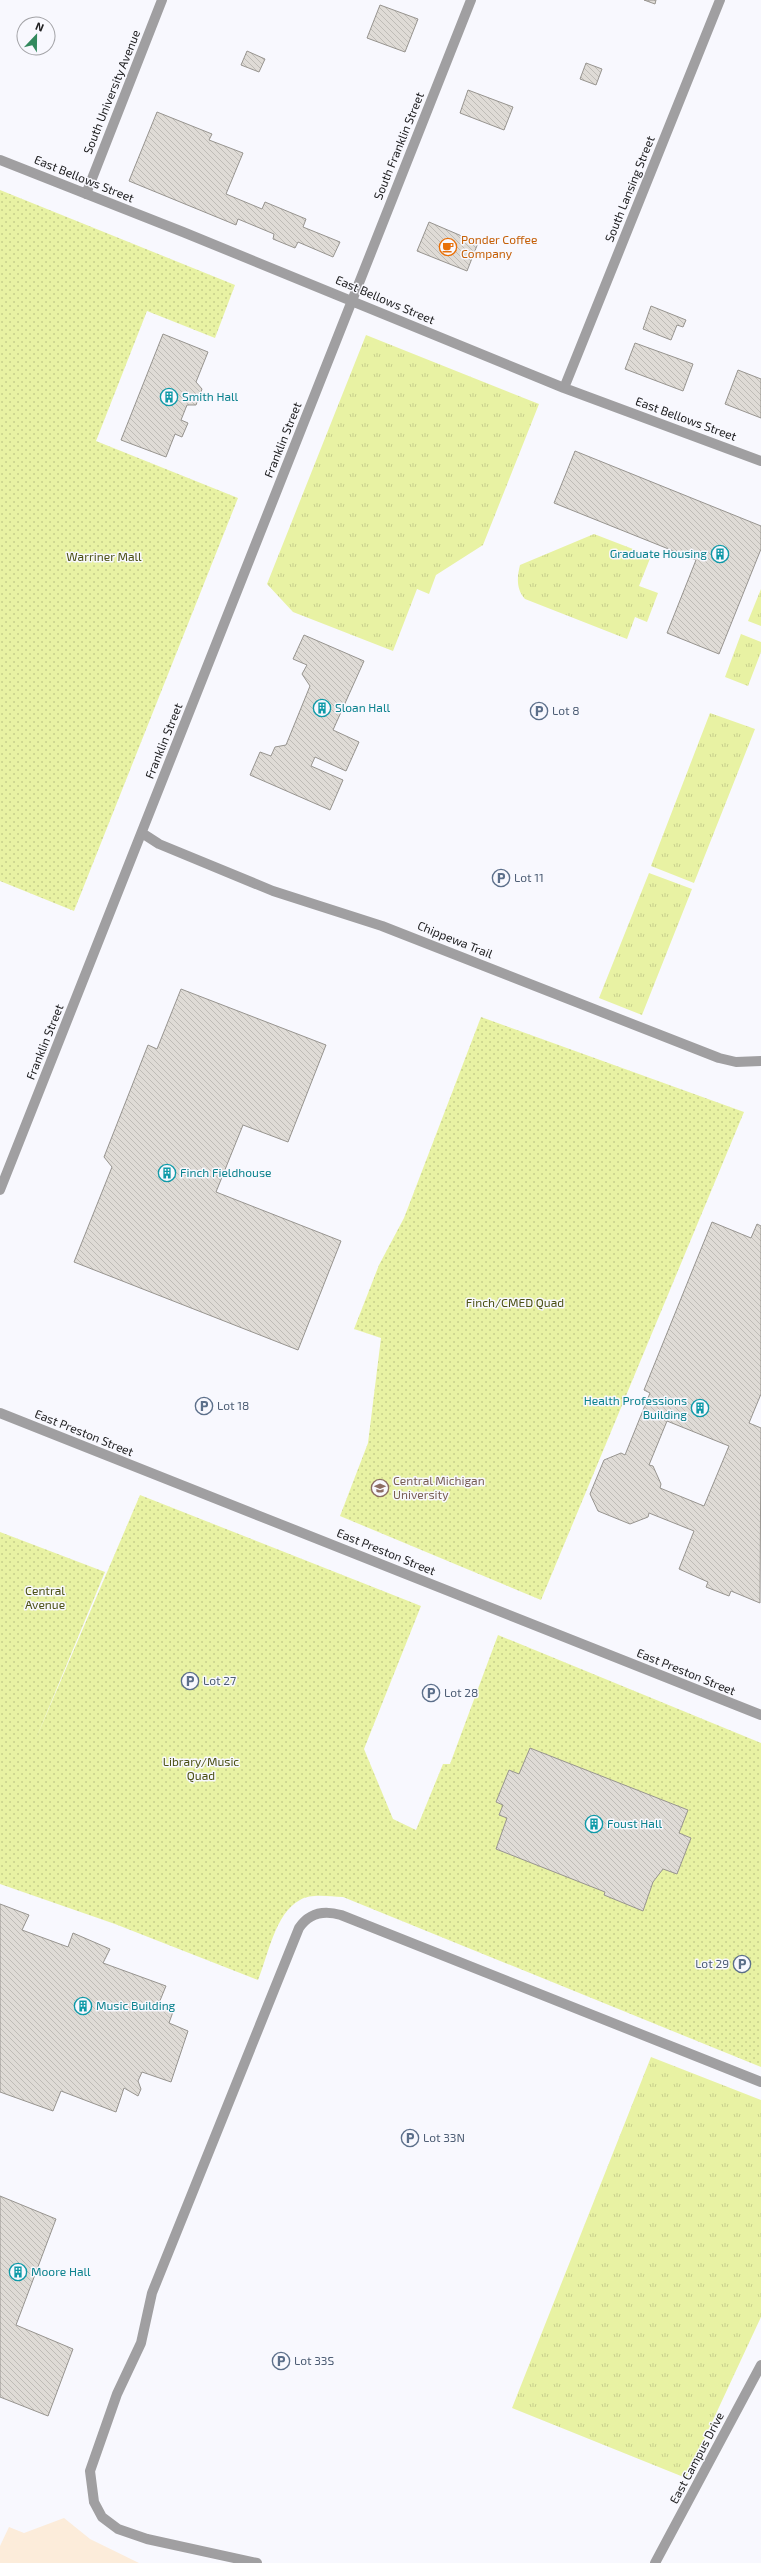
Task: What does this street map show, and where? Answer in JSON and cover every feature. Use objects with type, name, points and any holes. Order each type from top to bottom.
[{"type":"street","name":"South University Avenue","points":[[86,194],[162,0]]},
{"type":"street","name":"South Franklin Street","points":[[352,302],[471,0]]},
{"type":"street","name":"South Lansing Street","points":[[564,388],[720,0]]},
{"type":"street","name":"East Bellows Street","points":[[0,160],[318,286],[352,302],[564,388],[761,461]]},
{"type":"street","name":"Franklin Street","points":[[0,1190],[352,302]]},
{"type":"street","name":"Chippewa Trail","points":[[142,833],[158,844],[273,891],[382,926],[719,1058],[736,1062],[761,1061]]},
{"type":"street","name":"East Preston Street","points":[[0,1413],[761,1715]]},
{"type":"street","points":[[257,2563],[131,2534],[106,2521],[94,2502],[90,2486],[91,2462],[117,2394],[141,2343],[152,2292],[269,1998],[299,1928],[311,1916],[325,1912],[341,1915],[761,2082]]},
{"type":"street","name":"East Campus Drive","points":[[655,2563],[761,2365]]},
{"type":"shaded area","points":[[64,2518],[90,2539],[139,2563],[0,2563],[0,2546],[9,2527],[24,2533]]},
{"type":"green space","name":"Warriner Mall","points":[[0,190],[235,285],[215,338],[147,311],[96,441],[238,498],[74,911],[0,881]]},
{"type":"green space","points":[[366,335],[539,404],[483,545],[436,575],[429,594],[417,589],[393,651],[293,612],[267,584]]},
{"type":"green space","points":[[594,534],[651,556],[639,586],[658,593],[647,622],[635,617],[627,639],[525,599],[520,591],[518,574],[520,565]]},
{"type":"green space","points":[[761,589],[761,626],[748,621]]},
{"type":"green space","points":[[741,634],[761,642],[761,652],[748,686],[725,677]]},
{"type":"green space","points":[[710,713],[755,729],[694,883],[651,866]]},
{"type":"green space","points":[[649,873],[692,889],[642,1015],[599,998]]},
{"type":"green space","name":"Finch/CMED Quad","points":[[481,1017],[744,1112],[541,1600],[340,1516],[368,1443],[381,1338],[354,1329],[379,1265],[404,1218]]},
{"type":"green space","points":[[140,1495],[421,1606],[364,1749],[393,1819],[416,1830],[443,1764],[450,1764],[498,1635],[761,1743],[761,2067],[343,1897],[310,1897],[300,1900],[291,1906],[278,1925],[273,1936],[258,1980],[115,1924],[0,1884],[0,1532],[105,1572],[35,1741]]},
{"type":"green space","points":[[651,2057],[761,2100],[761,2317],[686,2478],[512,2408]]},
{"type":"building","points":[[644,0],[656,0],[655,4]]},
{"type":"building","points":[[380,5],[418,19],[405,52],[367,38]]},
{"type":"building","points":[[247,51],[265,59],[259,72],[241,65]]},
{"type":"building","points":[[586,63],[602,69],[596,85],[580,79]]},
{"type":"building","points":[[468,90],[513,107],[504,130],[460,113]]},
{"type":"building","points":[[157,112],[212,134],[209,140],[243,153],[226,194],[262,209],[265,202],[306,219],[303,227],[340,242],[333,257],[298,242],[295,248],[273,239],[274,234],[238,219],[236,225],[129,181]]},
{"type":"building","name":"Ponder Coffee Company","points":[[429,222],[478,243],[467,271],[417,251]]},
{"type":"building","points":[[651,306],[686,320],[683,327],[677,325],[671,340],[643,329]]},
{"type":"building","name":"Smith Hall","points":[[163,334],[208,352],[196,382],[202,389],[196,405],[187,405],[181,420],[188,423],[182,437],[175,434],[166,457],[121,440]]},
{"type":"building","points":[[635,343],[693,364],[683,391],[625,369]]},
{"type":"building","points":[[738,370],[761,379],[761,418],[725,404]]},
{"type":"building","name":"Graduate Housing","points":[[575,451],[761,526],[761,549],[719,654],[667,633],[696,560],[554,503]]},
{"type":"building","name":"Sloan Hall","points":[[304,635],[364,661],[333,730],[359,742],[346,771],[315,757],[311,766],[343,780],[330,810],[250,775],[260,752],[271,756],[275,747],[286,745],[310,686],[302,674],[307,665],[293,659]]},
{"type":"building","name":"Finch Fieldhouse","points":[[181,989],[326,1045],[288,1142],[243,1125],[216,1192],[341,1241],[298,1350],[74,1262],[112,1167],[104,1157],[148,1045],[157,1049]]},
{"type":"building","name":"Health Professions Building","points":[[712,1222],[751,1238],[757,1224],[761,1226],[761,1394],[749,1423],[761,1428],[760,1603],[731,1591],[729,1596],[706,1587],[708,1582],[679,1569],[694,1531],[649,1513],[648,1517],[630,1524],[598,1511],[590,1494],[604,1460],[621,1453],[625,1455],[650,1393],[644,1390]],"holes":[[[667,1421],[729,1446],[704,1506],[660,1488],[661,1484],[653,1466],[649,1465]]]},
{"type":"building","name":"Foust Hall","points":[[530,1748],[688,1810],[679,1833],[691,1838],[677,1874],[663,1869],[653,1882],[643,1911],[604,1895],[605,1892],[496,1849],[507,1818],[499,1815],[503,1805],[496,1802],[509,1770],[519,1774]]},
{"type":"building","name":"Music Building","points":[[0,1904],[29,1915],[22,1930],[68,1947],[73,1933],[110,1949],[103,1963],[166,1986],[159,2003],[174,2009],[169,2023],[188,2031],[171,2082],[142,2072],[138,2081],[141,2089],[138,2096],[124,2088],[116,2112],[61,2091],[53,2111],[0,2092]]},
{"type":"building","name":"Moore Hall","points":[[0,2196],[56,2219],[16,2325],[73,2349],[48,2416],[0,2397]]},
{"type":"place","name":"Ponder Coffee Company","points":[[448,247]]},
{"type":"place","name":"Smith Hall","points":[[169,397]]},
{"type":"place","name":"Graduate Housing","points":[[720,554]]},
{"type":"place","name":"Sloan Hall","points":[[322,708]]},
{"type":"place","name":"Lot 8","points":[[539,711]]},
{"type":"place","name":"Lot 11","points":[[501,878]]},
{"type":"place","name":"Finch Fieldhouse","points":[[167,1173]]},
{"type":"place","name":"Lot 18","points":[[204,1406]]},
{"type":"place","name":"Health Professions Building","points":[[700,1408]]},
{"type":"place","name":"Central Michigan University","points":[[380,1488]]},
{"type":"place","name":"Lot 27","points":[[190,1681]]},
{"type":"place","name":"Lot 28","points":[[431,1693]]},
{"type":"place","name":"Foust Hall","points":[[594,1824]]},
{"type":"place","name":"Lot 29","points":[[742,1964]]},
{"type":"place","name":"Music Building","points":[[83,2006]]},
{"type":"place","name":"Lot 33N","points":[[410,2138]]},
{"type":"place","name":"Moore Hall","points":[[18,2272]]},
{"type":"place","name":"Lot 33S","points":[[281,2361]]},
{"type":"park label","name":"Central Avenue","points":[[45,1598]]},
{"type":"park label","name":"Library/Music Quad","points":[[201,1769]]}]
